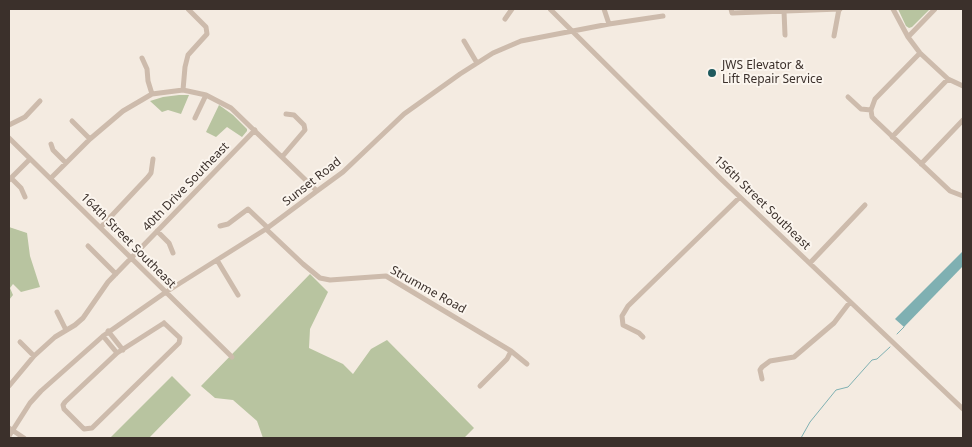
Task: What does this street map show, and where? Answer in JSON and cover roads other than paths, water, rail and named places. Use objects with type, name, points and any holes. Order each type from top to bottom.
[{"type":"street","points":[[183,90],[188,55],[207,34],[206,27],[188,9]]},
{"type":"street","points":[[505,19],[512,9]]},
{"type":"street","name":"156th Street Southeast","points":[[550,9],[740,197],[963,409]]},
{"type":"street","points":[[604,9],[609,24]]},
{"type":"street","points":[[731,11],[840,9],[834,36]]},
{"type":"street","points":[[893,9],[908,37],[920,53],[948,79],[963,86]]},
{"type":"street","points":[[908,37],[935,9]]},
{"type":"street","points":[[784,11],[785,35]]},
{"type":"street","name":"Sunset Road","points":[[10,431],[30,403],[108,331],[267,228],[318,192],[343,172],[404,114],[477,63],[499,50],[521,41],[572,30],[663,16]]},
{"type":"street","points":[[464,40],[477,63]]},
{"type":"street","points":[[920,53],[875,99],[871,110],[872,117],[950,192],[963,196]]},
{"type":"street","points":[[142,58],[147,69],[152,94]]},
{"type":"street","points":[[892,137],[948,79]]},
{"type":"street","points":[[51,178],[90,139],[123,111],[152,94],[183,90],[206,95],[231,108],[318,192]]},
{"type":"street","points":[[195,118],[206,95]]},
{"type":"street","points":[[848,97],[861,109],[871,110]]},
{"type":"street","points":[[9,126],[24,117],[40,101]]},
{"type":"street","points":[[282,157],[305,130],[304,125],[294,115],[286,114]]},
{"type":"street","points":[[921,164],[963,120]]},
{"type":"street","points":[[72,121],[90,139]]},
{"type":"street","name":"40th Drive Southeast","points":[[9,386],[34,356],[83,318],[102,289],[255,130]]},
{"type":"street","name":"164th Street Southeast","points":[[9,138],[232,357]]},
{"type":"street","points":[[51,144],[53,150],[66,163]]},
{"type":"street","points":[[25,197],[21,188],[10,179],[30,159]]},
{"type":"street","points":[[100,227],[148,177],[153,168],[153,159]]},
{"type":"street","points":[[643,337],[640,333],[622,325],[622,316],[628,306],[740,197]]},
{"type":"street","points":[[810,263],[864,206]]},
{"type":"street","name":"Strumme Road","points":[[220,226],[228,224],[248,209],[308,269],[320,278],[330,280],[386,276],[511,351],[527,364]]},
{"type":"street","points":[[157,232],[169,243],[174,253]]},
{"type":"street","points":[[88,246],[116,274]]},
{"type":"street","points":[[217,260],[238,295]]},
{"type":"street","points":[[762,379],[760,370],[762,367],[770,361],[794,356],[834,323],[850,302]]},
{"type":"street","points":[[57,312],[66,330]]},
{"type":"street","points":[[164,323],[180,338],[179,343],[114,408],[92,428],[84,429],[64,409],[63,405],[117,354],[164,323]]},
{"type":"street","points":[[108,331],[123,350]]},
{"type":"street","points":[[103,336],[117,354]]},
{"type":"street","points":[[20,342],[34,356]]},
{"type":"street","points":[[480,386],[507,359],[511,351]]},
{"type":"street","points":[[10,431],[24,438]]},
{"type":"water","points":[[963,251],[963,266],[904,327],[895,319]]},
{"type":"waterway","points":[[897,334],[904,327]]},
{"type":"waterway","points":[[801,438],[810,422],[836,390],[848,387],[872,360],[877,359],[890,347]]},
{"type":"place","name":"JWS Elevator & Lift Repair Service","points":[[712,73]]}]
